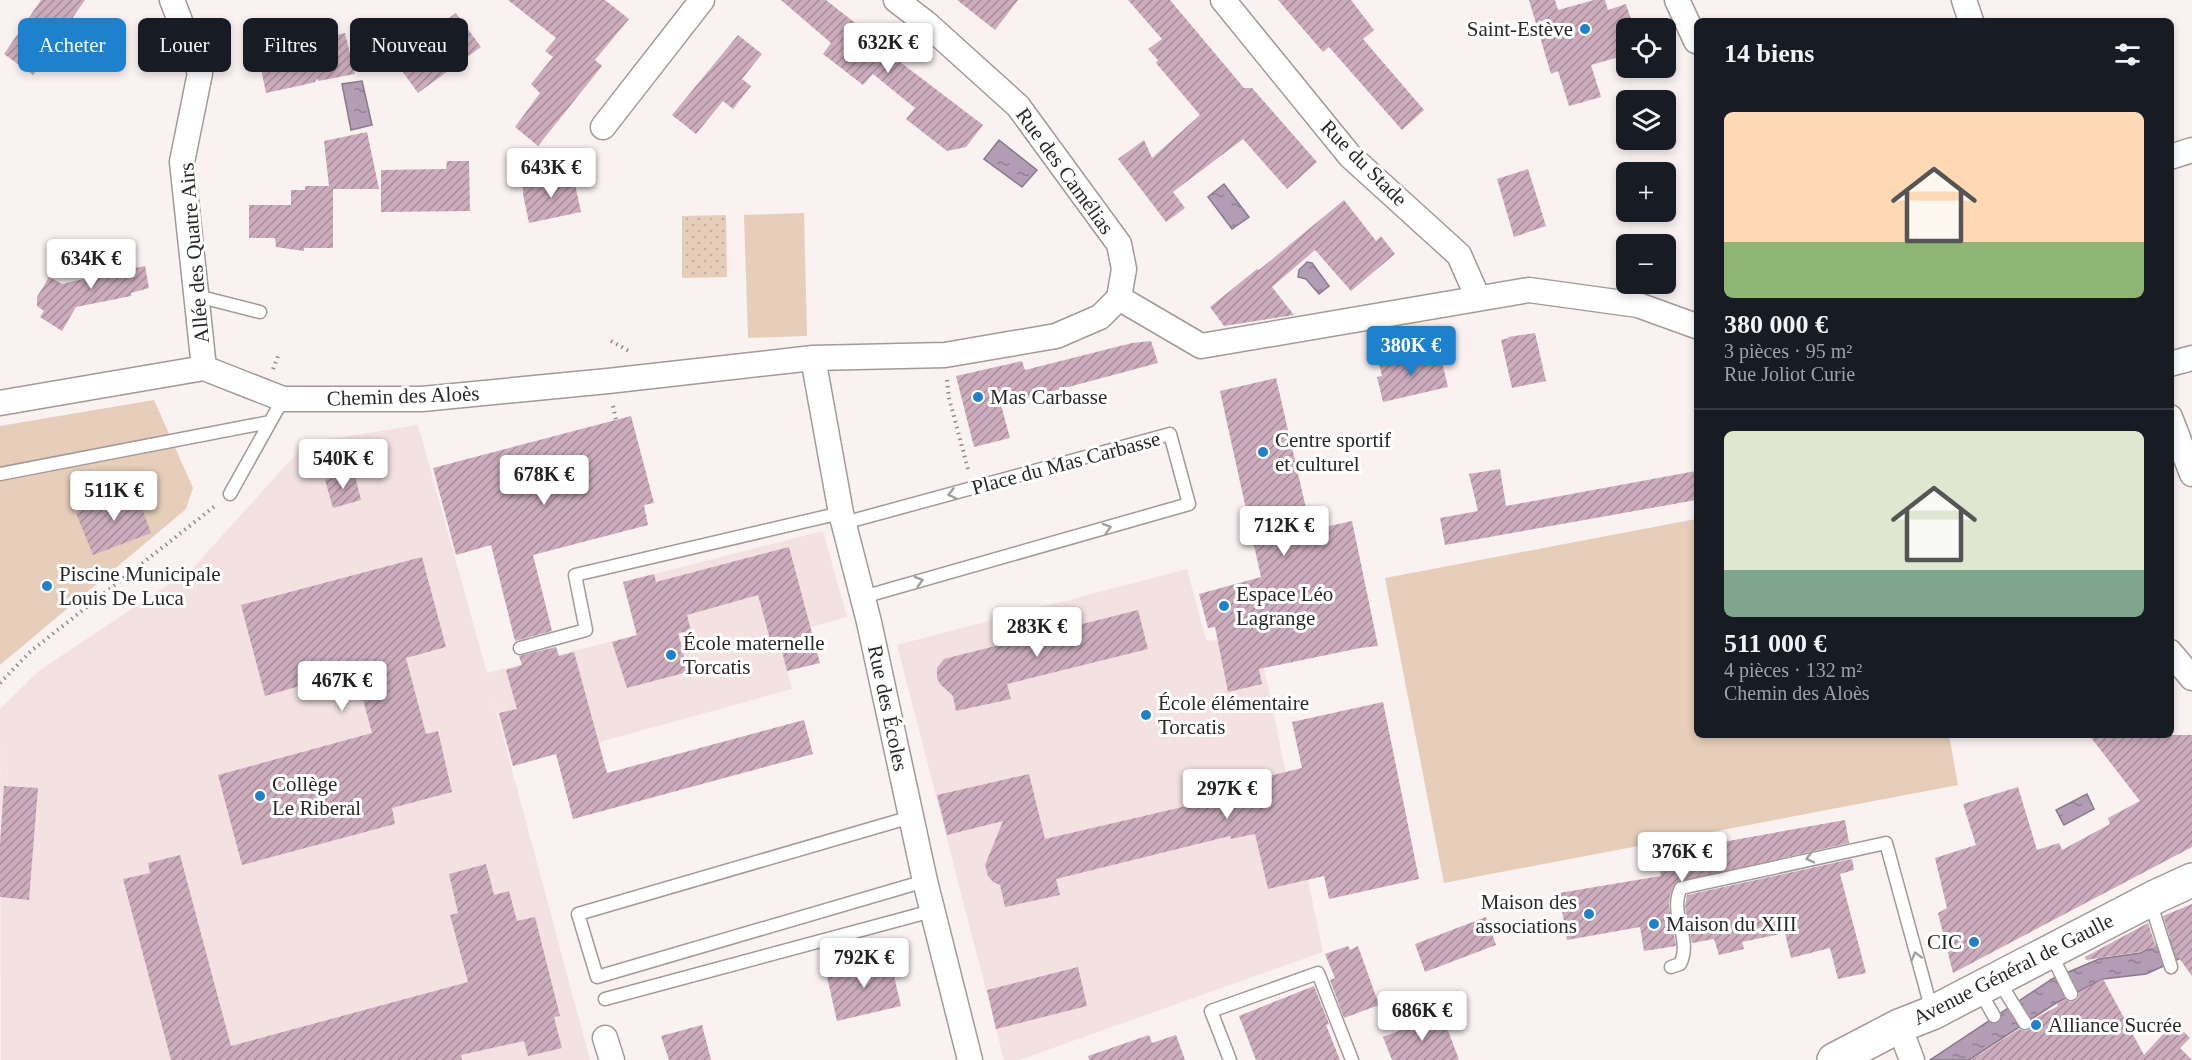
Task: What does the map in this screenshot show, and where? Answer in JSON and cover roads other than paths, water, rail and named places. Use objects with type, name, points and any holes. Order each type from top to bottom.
[{"type":"main road","name":"Avenue Général de Gaulle","points":[[1834,1060],[1899,1026],[1996,990],[2055,962],[2149,900],[2192,880]]},
{"type":"street","name":"Allée des Quatre Airs","points":[[172,0],[201,73],[182,162],[204,368]]},
{"type":"street","points":[[603,127],[702,0]]},
{"type":"street","name":"Rue des Camélias","points":[[896,0],[926,23],[1018,106],[1119,244],[1124,269],[1119,298]]},
{"type":"street","name":"Rue du Stade","points":[[1223,0],[1350,156],[1459,255],[1478,298]]},
{"type":"street","points":[[1677,0],[1694,37]]},
{"type":"street","points":[[1964,0],[1970,18]]},
{"type":"street","points":[[2174,156],[2192,150]]},
{"type":"street","points":[[1119,298],[1201,346],[1529,290],[1638,305],[1694,325]]},
{"type":"street","name":"Chemin des Aloès","points":[[204,368],[283,399],[422,399],[813,358],[945,355],[1056,336],[1100,317],[1119,298]]},
{"type":"street","name":"Rue des Écoles","points":[[813,358],[842,518],[863,597],[932,911],[970,1059]]},
{"type":"street","points":[[2174,363],[2192,358]]},
{"type":"street","points":[[0,403],[204,368]]},
{"type":"street","points":[[2174,427],[2192,474]]},
{"type":"street","points":[[2180,655],[2192,678]]},
{"type":"street","points":[[1899,1026],[1912,1060]]},
{"type":"lane","points":[[197,296],[260,312]]},
{"type":"lane","points":[[230,494],[283,399]]},
{"type":"lane","points":[[0,474],[270,422]]},
{"type":"lane","name":"Place du Mas Carbasse","points":[[520,648],[586,630],[574,575],[973,488],[1170,434],[1189,504],[863,597]]},
{"type":"lane","points":[[911,817],[578,914],[597,977],[925,881]]},
{"type":"lane","points":[[1671,967],[1680,964],[1685,954],[1676,898],[1681,888],[1886,843],[1932,1013]]},
{"type":"lane","points":[[2149,900],[2171,967]]},
{"type":"lane","points":[[605,999],[932,911]]},
{"type":"lane","points":[[2055,962],[2071,994]]},
{"type":"lane","points":[[1230,1060],[1211,1011],[1318,973],[1352,1060]]},
{"type":"lane","points":[[1994,1017],[1996,990]]},
{"type":"lane","points":[[1996,990],[2025,1023]]},
{"type":"water","points":[[362,81],[372,125],[351,130],[342,84]]},
{"type":"water","points":[[999,140],[1037,170],[1022,187],[984,159]]},
{"type":"water","points":[[1224,184],[1249,217],[1232,229],[1208,197]]},
{"type":"water","points":[[1307,262],[1312,263],[1329,286],[1319,294],[1306,279],[1298,277],[1299,270]]},
{"type":"water","points":[[2087,794],[2094,809],[2064,825],[2056,810]]},
{"type":"water","points":[[2192,930],[2192,953],[2146,974],[2103,979],[2056,1003],[1969,1060],[1930,1060],[2052,979],[2099,959],[2140,953]]},
{"type":"place","name":"Saint-Estève","points":[[1585,29]]},
{"type":"place","name":"Mas Carbasse","points":[[978,397]]},
{"type":"place","name":"Centre sportif et culturel","points":[[1263,452]]},
{"type":"place","name":"Piscine Municipale Louis De Luca","points":[[47,586]]},
{"type":"place","name":"Espace Léo Lagrange","points":[[1224,606]]},
{"type":"place","name":"École maternelle Torcatis","points":[[671,655]]},
{"type":"place","name":"École élémentaire Torcatis","points":[[1146,715]]},
{"type":"place","name":"Collège Le Riberal","points":[[260,796]]},
{"type":"place","name":"Maison des associations","points":[[1589,914]]},
{"type":"place","name":"Maison du XIII","points":[[1654,924]]},
{"type":"place","name":"CIC","points":[[1974,942]]},
{"type":"place","name":"Alliance Sucrée","points":[[2036,1025]]}]
